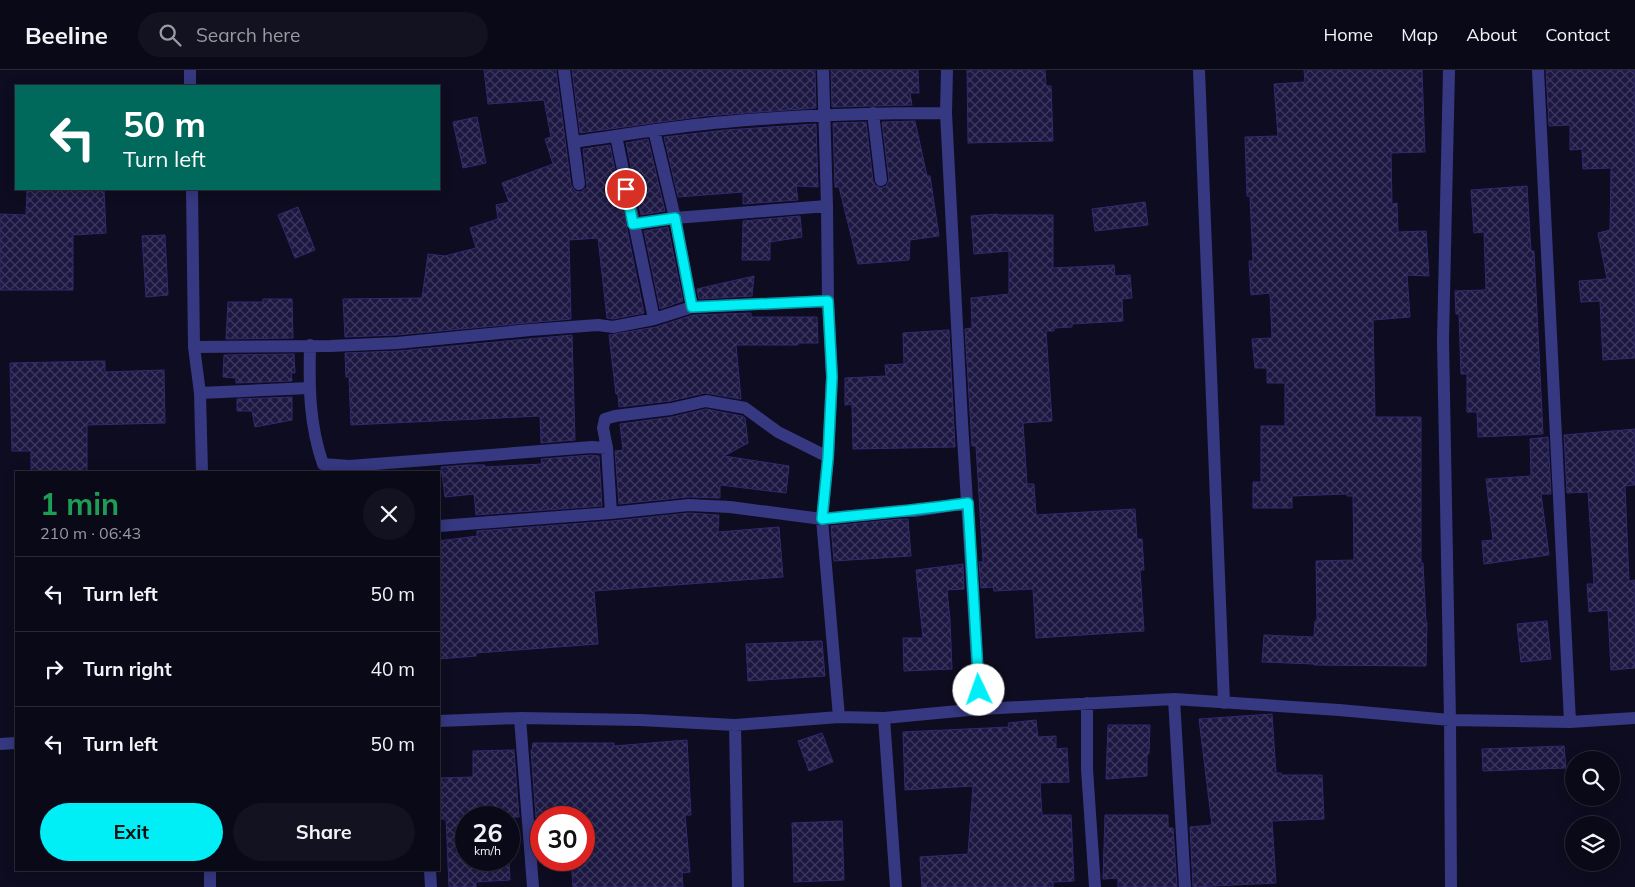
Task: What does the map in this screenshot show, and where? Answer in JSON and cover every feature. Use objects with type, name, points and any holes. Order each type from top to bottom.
[{"type":"street","points":[[190,70],[190,85]]},
{"type":"street","points":[[564,70],[580,184]]},
{"type":"street","points":[[822,70],[828,301],[832,377],[828,458],[822,519],[839,717]]},
{"type":"street","points":[[947,70],[946,113],[980,709]]},
{"type":"street","points":[[1199,70],[1224,703]]},
{"type":"street","points":[[1449,70],[1442,340],[1450,720],[1451,887]]},
{"type":"street","points":[[1538,70],[1570,722]]},
{"type":"street","points":[[574,142],[725,122],[873,113],[946,113]]},
{"type":"street","points":[[873,113],[881,180]]},
{"type":"street","points":[[654,130],[675,218],[692,307]]},
{"type":"street","points":[[616,136],[654,319]]},
{"type":"street","points":[[192,190],[194,347],[200,393],[202,471]]},
{"type":"street","points":[[633,224],[675,218],[827,206]]},
{"type":"street","points":[[194,347],[330,346],[598,325],[613,327],[654,319],[692,307],[828,301]]},
{"type":"street","points":[[310,345],[309,388],[313,429],[323,464],[349,466],[592,447],[607,448]]},
{"type":"street","points":[[200,393],[309,388]]},
{"type":"street","points":[[611,513],[607,448],[603,428],[605,419],[615,416],[671,409],[706,401],[745,408],[778,432],[828,458]]},
{"type":"street","points":[[440,526],[689,505],[822,519],[914,511],[968,503]]},
{"type":"street","points":[[1174,699],[1185,887]]},
{"type":"street","points":[[440,721],[520,718],[735,724],[839,717],[884,718],[980,709],[1174,699],[1340,710],[1450,720],[1570,722],[1635,718]]},
{"type":"street","points":[[1087,703],[1088,769],[1095,887]]},
{"type":"street","points":[[520,718],[533,887]]},
{"type":"street","points":[[884,718],[896,887]]},
{"type":"street","points":[[735,724],[738,887]]},
{"type":"street","points":[[0,744],[15,743]]},
{"type":"street","points":[[210,871],[210,887]]},
{"type":"street","points":[[430,871],[431,887]]},
{"type":"building","points":[[484,70],[556,70],[571,185],[575,191],[581,192],[587,187],[583,149],[610,145],[644,313],[613,319],[607,318],[598,238],[569,240],[571,319],[396,335],[345,337],[343,299],[422,298],[428,254],[445,256],[476,248],[470,228],[498,219],[496,205],[509,202],[502,183],[553,164],[545,139],[551,137],[544,100],[488,104]]},
{"type":"building","points":[[572,70],[815,70],[816,108],[705,116],[580,133]]},
{"type":"building","points":[[831,70],[918,70],[919,93],[910,93],[912,105],[832,107]]},
{"type":"building","points":[[967,70],[1045,70],[1046,86],[1051,86],[1053,141],[968,143]]},
{"type":"building","points":[[1304,70],[1422,70],[1425,152],[1391,153],[1392,204],[1397,203],[1398,232],[1426,231],[1429,276],[1407,275],[1410,317],[1373,320],[1375,417],[1421,417],[1421,563],[1423,563],[1427,622],[1426,666],[1314,665],[1262,662],[1264,635],[1314,637],[1315,621],[1317,621],[1316,561],[1354,560],[1353,496],[1347,496],[1347,494],[1292,496],[1292,508],[1253,508],[1253,482],[1261,482],[1261,426],[1285,426],[1285,383],[1267,383],[1267,368],[1255,368],[1252,339],[1272,338],[1270,293],[1251,295],[1249,261],[1253,261],[1250,196],[1247,196],[1245,137],[1278,136],[1274,84],[1305,82]]},
{"type":"building","points":[[1546,70],[1635,70],[1635,358],[1603,360],[1600,301],[1581,302],[1579,281],[1607,279],[1598,233],[1610,230],[1611,168],[1583,169],[1582,149],[1570,150],[1570,125],[1549,126]]},
{"type":"building","points":[[477,117],[486,163],[463,168],[453,122]]},
{"type":"building","points":[[915,121],[927,176],[930,176],[939,236],[910,240],[909,260],[858,264],[839,187],[835,187],[833,123],[866,122],[873,181],[875,185],[881,188],[886,186],[889,180],[882,122]]},
{"type":"building","points":[[816,124],[818,187],[796,186],[798,200],[743,204],[743,192],[678,197],[664,137],[726,130]]},
{"type":"building","points":[[648,139],[665,211],[641,215],[626,143]]},
{"type":"building","points":[[1527,186],[1531,251],[1534,251],[1543,434],[1478,437],[1477,412],[1467,412],[1467,374],[1461,374],[1459,314],[1456,314],[1455,291],[1486,290],[1484,232],[1474,233],[1471,190]]},
{"type":"building","points":[[27,190],[104,190],[106,233],[73,235],[73,290],[0,290],[0,214],[26,215]]},
{"type":"building","points":[[1145,202],[1148,225],[1095,231],[1092,209]]},
{"type":"building","points":[[298,207],[315,250],[295,258],[278,215]]},
{"type":"building","points":[[998,214],[1053,215],[1053,268],[1114,265],[1115,276],[1130,275],[1132,298],[1122,299],[1123,321],[1072,324],[1072,327],[1054,328],[1054,331],[1046,331],[1052,421],[1023,423],[1027,484],[1034,484],[1036,515],[1135,509],[1137,539],[1142,539],[1144,570],[1140,570],[1144,631],[1036,638],[1033,589],[994,591],[993,587],[981,588],[979,562],[983,562],[976,446],[972,446],[965,329],[972,328],[971,298],[1009,294],[1009,251],[974,254],[971,216]]},
{"type":"building","points":[[800,216],[802,237],[770,242],[770,260],[742,260],[743,221]]},
{"type":"building","points":[[668,227],[683,301],[660,309],[644,231]]},
{"type":"building","points":[[165,235],[168,295],[146,297],[142,236]]},
{"type":"building","points":[[754,276],[752,296],[699,299],[697,289]]},
{"type":"building","points":[[263,299],[292,299],[293,338],[226,339],[228,302],[263,302]]},
{"type":"building","points":[[751,313],[751,317],[817,317],[818,343],[798,343],[798,345],[736,345],[741,399],[705,393],[670,401],[619,407],[609,335],[656,327],[693,315]]},
{"type":"building","points":[[949,330],[955,447],[853,449],[852,404],[845,405],[845,378],[886,376],[885,365],[904,364],[903,333]]},
{"type":"building","points":[[572,335],[575,440],[541,443],[540,416],[351,425],[349,377],[346,377],[345,353],[398,351]]},
{"type":"building","points":[[294,354],[295,373],[291,373],[292,381],[236,383],[236,378],[223,377],[224,355]]},
{"type":"building","points":[[105,361],[105,372],[164,370],[165,423],[87,425],[87,471],[31,471],[31,451],[12,451],[10,363]]},
{"type":"building","points":[[292,397],[292,420],[255,427],[252,411],[237,411],[237,399]]},
{"type":"building","points":[[706,409],[745,418],[748,443],[724,456],[789,466],[786,493],[720,485],[720,498],[688,497],[619,504],[615,451],[623,450],[620,424],[672,417]]},
{"type":"building","points":[[1635,429],[1635,485],[1625,486],[1629,581],[1635,580],[1635,668],[1611,670],[1608,610],[1589,612],[1587,584],[1594,584],[1588,492],[1567,493],[1564,435]]},
{"type":"building","points":[[1548,437],[1551,494],[1541,494],[1549,555],[1484,564],[1482,541],[1493,540],[1486,479],[1531,476],[1530,439]]},
{"type":"building","points":[[599,456],[602,506],[476,515],[474,494],[445,497],[441,467],[542,464],[541,459]]},
{"type":"building","points":[[689,513],[719,515],[718,532],[779,527],[783,577],[594,591],[598,644],[476,653],[476,656],[440,659],[440,541],[477,536],[477,531]]},
{"type":"building","points":[[908,519],[911,556],[834,561],[831,526]]},
{"type":"building","points":[[963,564],[964,589],[947,590],[952,669],[904,671],[903,638],[923,638],[916,570]]},
{"type":"building","points":[[1547,621],[1551,659],[1521,662],[1517,624]]},
{"type":"building","points":[[822,641],[825,676],[748,681],[746,644]]},
{"type":"building","points":[[1272,714],[1276,773],[1281,773],[1281,775],[1322,775],[1324,819],[1272,821],[1276,883],[1193,887],[1190,827],[1212,825],[1199,719]]},
{"type":"building","points":[[1036,720],[1038,737],[1056,736],[1056,749],[1067,748],[1069,782],[1040,783],[1042,815],[1071,815],[1074,881],[1053,882],[1053,887],[922,887],[920,857],[968,854],[973,786],[905,790],[903,732],[1009,727],[1008,723]]},
{"type":"building","points":[[1108,725],[1150,725],[1147,776],[1106,779]]},
{"type":"building","points":[[822,733],[833,762],[809,771],[798,741]]},
{"type":"building","points":[[687,740],[691,815],[685,815],[690,872],[682,873],[683,887],[573,887],[572,871],[595,871],[595,806],[535,806],[531,750],[533,743],[614,743],[614,746]]},
{"type":"building","points":[[1564,746],[1565,768],[1483,771],[1482,749]]},
{"type":"building","points":[[514,750],[518,806],[455,806],[455,871],[510,871],[510,880],[476,882],[476,887],[449,887],[446,819],[440,819],[440,778],[473,777],[473,751]]},
{"type":"building","points":[[1105,815],[1168,815],[1168,828],[1173,828],[1177,887],[1118,887],[1118,878],[1103,879]]},
{"type":"building","points":[[842,821],[844,880],[794,882],[792,823]]},
{"type":"route","points":[[626,189],[633,224],[675,218],[692,307],[828,301],[832,377],[828,458],[822,519],[914,511],[968,503],[979,690]]}]
